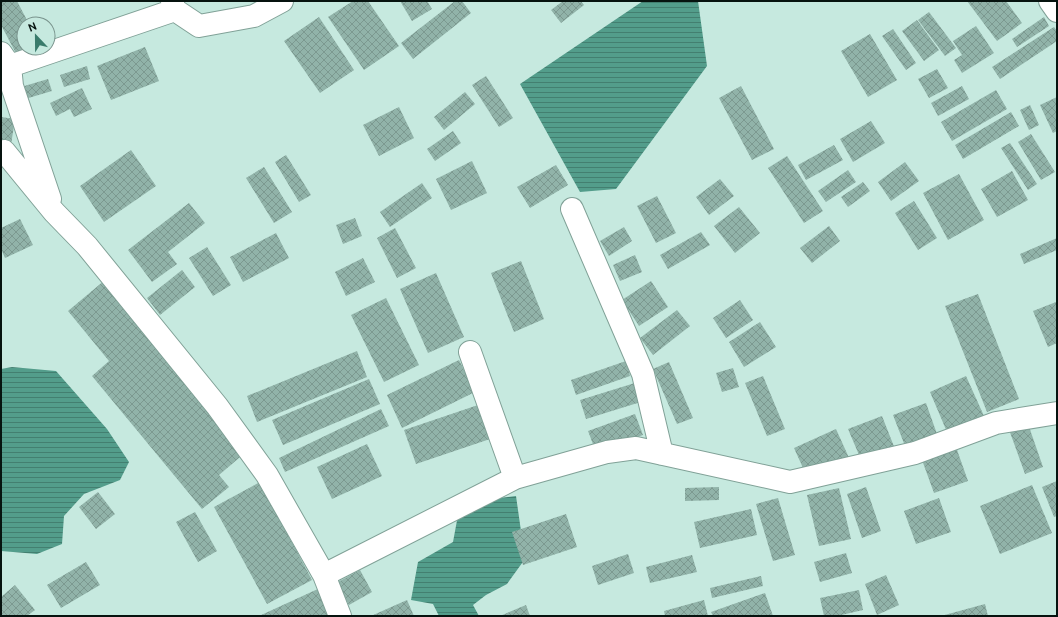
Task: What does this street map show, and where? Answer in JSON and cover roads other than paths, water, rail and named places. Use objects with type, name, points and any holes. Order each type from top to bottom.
[{"type":"street","points":[[54,212],[12,86],[6,59],[173,6],[199,26],[254,16],[282,1]]},
{"type":"street","points":[[1050,1],[1057,11]]},
{"type":"street","points":[[1,153],[4,152],[54,212],[87,246],[217,406],[267,475],[324,575],[340,616]]},
{"type":"street","points":[[572,209],[643,374],[662,454]]},
{"type":"street","points":[[470,352],[515,478]]},
{"type":"street","points":[[324,575],[515,478],[607,452],[636,448],[790,482],[915,453],[996,423],[1057,413]]}]
